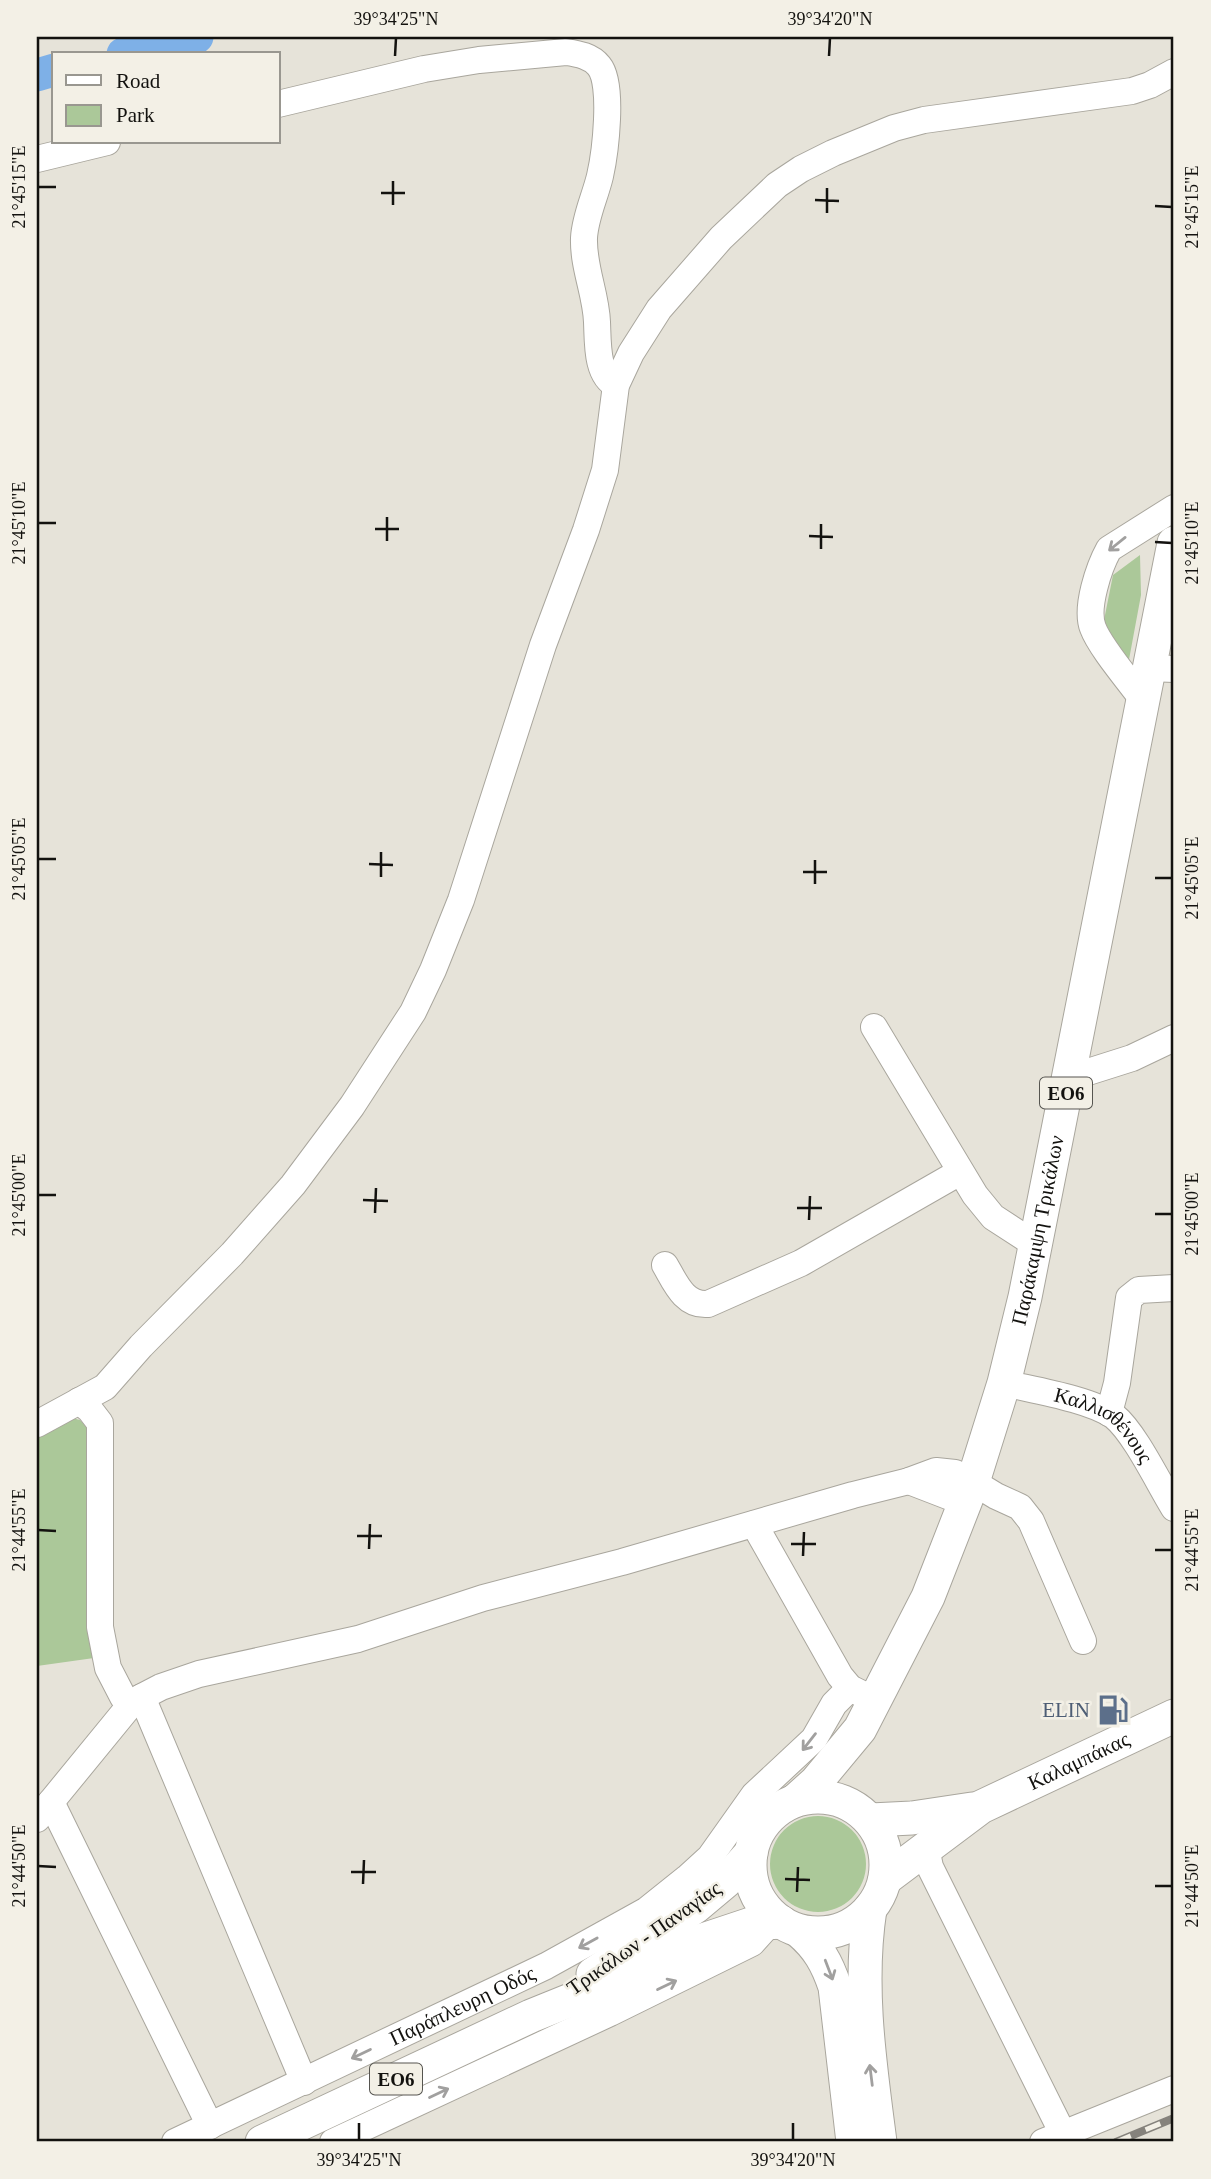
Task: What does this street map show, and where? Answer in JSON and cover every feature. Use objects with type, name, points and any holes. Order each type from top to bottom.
[{"type":"main road","name":"Παράκαμψη Τρικάλων","points":[[796,1800],[816,1782],[928,1597],[970,1492],[1004,1383],[1036,1245],[1069,1078],[1156,679],[1174,543]]},
{"type":"main road","name":"Παράκαμψη Τρικάλων","points":[[861,1705],[853,1786],[865,1815]]},
{"type":"main road","name":"Καλαμπάκας","points":[[885,1879],[981,1807],[1174,1716]]},
{"type":"main road","name":"ΕΟ6","points":[[815,1796],[834,1798],[865,1815],[884,1845],[886,1862],[880,1895],[870,1909],[855,1922],[838,1930],[818,1933],[783,1925],[766,1909],[755,1892],[750,1873],[751,1853],[766,1820],[780,1808],[796,1800],[815,1796]]},
{"type":"main road","name":"Καλαμπάκας","points":[[865,1815],[936,1816],[981,1807]]},
{"type":"main road","name":"Τρικάλων - Παναγίας","points":[[531,2016],[654,1920],[726,1881],[751,1853]]},
{"type":"main road","points":[[870,1909],[865,1981],[870,2069],[880,2142]]},
{"type":"main road","name":"Τρικάλων - Παναγίας","points":[[262,2142],[531,2016],[625,1978],[721,1933],[751,1924],[783,1925]]},
{"type":"main road","points":[[783,1925],[815,1944],[827,1964],[835,1987],[853,2142]]},
{"type":"street","points":[[280,104],[424,69],[479,60],[566,52],[579,54],[597,63],[605,78],[606,123],[600,177],[587,217],[584,239],[596,310],[601,365],[606,378],[616,385]]},
{"type":"street","points":[[37,1424],[105,1387],[141,1346],[232,1254],[293,1185],[352,1105],[413,1012],[461,900],[543,645],[586,530],[605,470],[616,385],[627,360],[659,309],[721,238],[756,203],[801,169],[859,142],[924,120],[1132,91],[1174,72]]},
{"type":"street","points":[[37,159],[99,144]]},
{"type":"street","points":[[1156,679],[1094,632],[1090,617],[1093,594],[1103,559],[1109,549],[1174,508]]},
{"type":"street","points":[[874,1027],[975,1195],[993,1217],[1036,1245]]},
{"type":"street","points":[[1069,1078],[1132,1058],[1174,1038]]},
{"type":"street","points":[[665,1265],[689,1299],[695,1303],[708,1304],[801,1263],[960,1172]]},
{"type":"street","points":[[1109,1413],[1117,1383],[1129,1298],[1139,1290],[1174,1287]]},
{"type":"street","name":"Καλλισθένους","points":[[1004,1383],[1060,1396],[1109,1413],[1131,1437],[1174,1508]]},
{"type":"street","points":[[105,1387],[100,1423],[100,1627],[108,1668],[133,1697],[304,2082]]},
{"type":"street","points":[[79,1401],[90,1409],[100,1423]]},
{"type":"street","points":[[210,2126],[44,1810],[133,1697],[199,1674],[358,1639],[483,1598],[909,1481],[996,1496],[1020,1507],[1026,1513],[1083,1641]]},
{"type":"street","points":[[754,1524],[830,1660],[861,1705]]},
{"type":"street","name":"Παράπλευρη Οδός","points":[[175,2142],[546,1966],[654,1920],[687,1878],[710,1857],[754,1795],[814,1738],[834,1704],[861,1705]]},
{"type":"street","points":[[926,1848],[930,1867],[1053,2138],[1174,2088]]},
{"type":"street","points":[[333,2142],[610,2013],[783,1925]]},
{"type":"green space","points":[[1140,555],[1141,595],[1128,665],[1103,625],[1113,575]]},
{"type":"green space","points":[[72,1418],[80,1420],[90,1431],[94,1658],[37,1666],[37,1433]]},
{"type":"green space","points":[[818,1816],[836,1820],[852,1830],[862,1846],[866,1864],[862,1882],[852,1898],[836,1908],[818,1912],[800,1908],[784,1898],[774,1882],[770,1864],[774,1846],[784,1830],[800,1820]]},
{"type":"waterway","points":[[132,52],[197,37]]},
{"type":"waterway","points":[[37,75],[52,71]]},
{"type":"railway","points":[[1116,2142],[1174,2118]]},
{"type":"place","name":"ELIN","points":[[1113,1710]]}]
